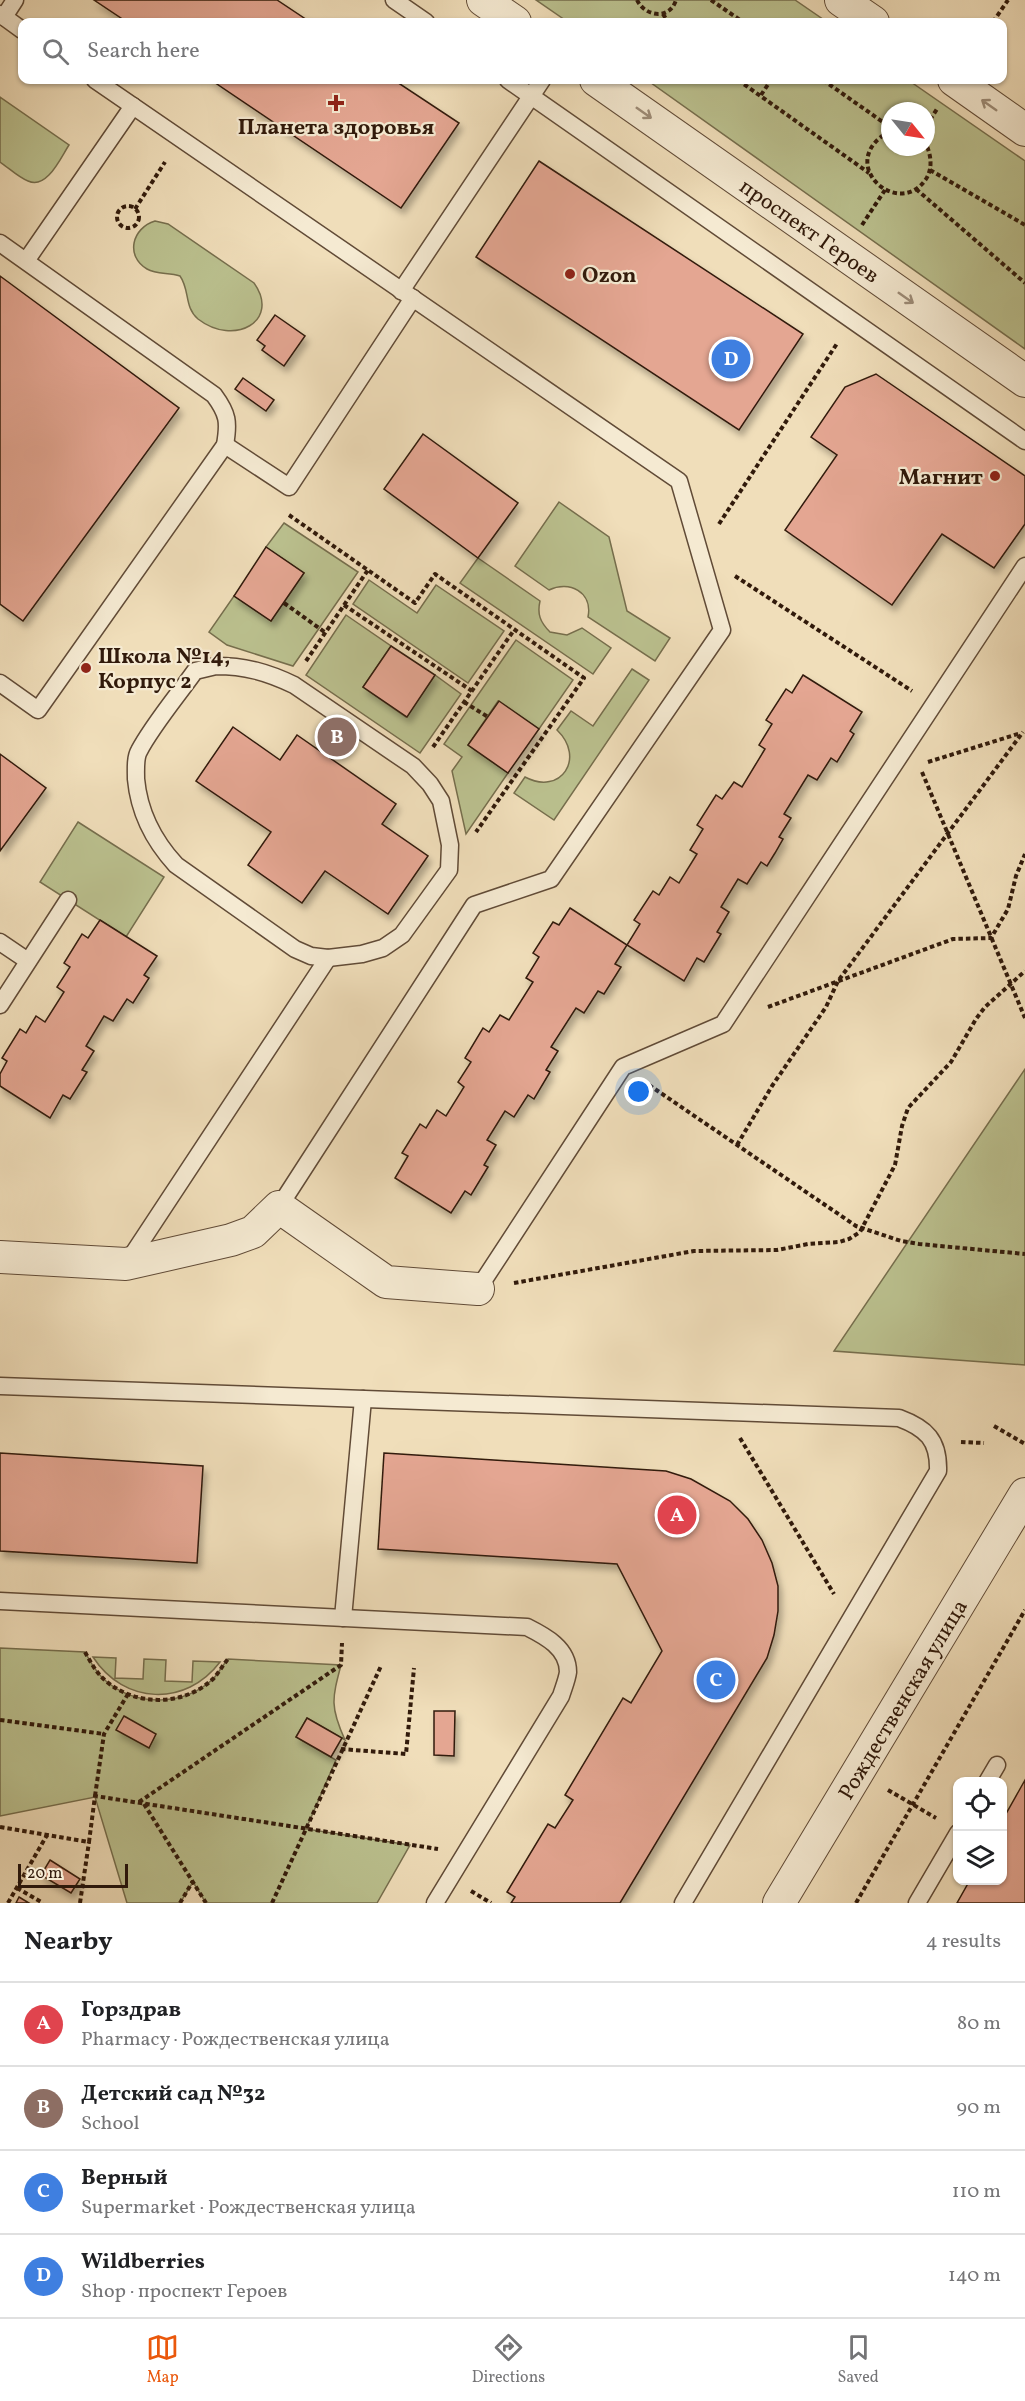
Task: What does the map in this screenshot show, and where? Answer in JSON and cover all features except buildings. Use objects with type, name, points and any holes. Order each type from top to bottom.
[{"type":"street","points":[[483,0],[509,18]]},
{"type":"street","points":[[841,0],[867,18]]},
{"type":"street","name":"проспект Героев","points":[[602,84],[1025,381]]},
{"type":"street","points":[[947,91],[1025,130]]},
{"type":"street","points":[[0,1257],[126,1264],[231,1240],[253,1232],[279,1207],[386,1282],[478,1290]]},
{"type":"street","name":"Рождественская улица","points":[[779,1903],[1025,1494]]},
{"type":"lane","points":[[15,0],[2,16],[18,27]]},
{"type":"lane","points":[[394,0],[420,18]]},
{"type":"lane","points":[[101,84],[679,482],[722,630],[550,879],[474,905],[279,1207]]},
{"type":"lane","points":[[514,84],[1025,441]]},
{"type":"lane","points":[[225,445],[289,487],[539,84]]},
{"type":"lane","points":[[26,261],[133,106]]},
{"type":"lane","points":[[0,243],[214,395],[225,410],[228,428],[225,445],[38,710],[0,683]]},
{"type":"lane","points":[[478,1290],[623,1067],[723,1024],[1025,566]]},
{"type":"lane","points":[[216,666],[237,666],[276,675],[418,770],[441,801],[450,845],[449,870],[402,935],[383,948],[362,954],[328,958],[311,956],[295,949],[176,865],[162,850],[152,833],[137,793],[138,753],[195,671],[216,666]]},
{"type":"lane","points":[[0,1005],[68,900]]},
{"type":"lane","points":[[0,942],[28,961]]},
{"type":"lane","points":[[126,1264],[328,958]]},
{"type":"lane","points":[[0,1386],[899,1418],[917,1425],[931,1438],[938,1456],[938,1471],[683,1903]]},
{"type":"lane","points":[[343,1618],[363,1399]]},
{"type":"lane","points":[[0,1601],[527,1628],[547,1636],[561,1651],[568,1672],[561,1696],[435,1903]]},
{"type":"lane","points":[[990,1777],[997,1765]]},
{"type":"lane","points":[[917,1903],[953,1840]]},
{"type":"path","points":[[637,0],[643,9],[663,14],[670,10],[676,0]]},
{"type":"path","points":[[711,0],[737,18]]},
{"type":"path","points":[[996,18],[1008,0]]},
{"type":"path","points":[[663,14],[666,18]]},
{"type":"path","points":[[744,84],[869,173],[885,190],[901,194],[916,189],[926,179],[930,170],[931,156]]},
{"type":"path","points":[[761,95],[768,84]]},
{"type":"path","points":[[828,84],[881,122]]},
{"type":"path","points":[[935,111],[947,91]]},
{"type":"path","points":[[869,173],[867,160],[870,148],[881,135]]},
{"type":"path","points":[[135,209],[181,139]]},
{"type":"path","points":[[930,170],[1025,225]]},
{"type":"path","points":[[916,189],[1025,283]]},
{"type":"path","points":[[858,231],[885,190]]},
{"type":"path","points":[[128,206],[135,209],[139,215],[137,223],[131,228],[122,227],[117,221],[118,212],[128,206]]},
{"type":"path","points":[[852,320],[700,554],[934,705]]},
{"type":"path","points":[[289,515],[415,603],[435,574],[584,678],[449,870]]},
{"type":"path","points":[[291,684],[368,570]]},
{"type":"path","points":[[284,603],[326,633]]},
{"type":"path","points":[[344,605],[472,691]]},
{"type":"path","points":[[418,770],[514,630]]},
{"type":"path","points":[[465,702],[488,717]]},
{"type":"path","points":[[1024,731],[919,764],[1025,1018]]},
{"type":"path","points":[[737,1145],[772,1086],[826,1007],[838,981],[1024,731]]},
{"type":"path","points":[[991,938],[1008,909],[1016,876],[1025,854]]},
{"type":"path","points":[[723,1024],[953,939],[991,938]]},
{"type":"path","points":[[478,1290],[694,1251],[777,1250],[808,1244],[839,1242],[853,1237],[862,1228],[895,1166],[902,1126],[908,1108],[951,1062],[976,1019],[1025,971]]},
{"type":"path","points":[[623,1067],[862,1228],[901,1241],[919,1244],[1025,1254]]},
{"type":"path","points":[[724,1412],[850,1621]]},
{"type":"path","points":[[994,1426],[1025,1444]]},
{"type":"path","points":[[855,1903],[1025,1610]]},
{"type":"path","points":[[141,1803],[341,1665],[343,1618]]},
{"type":"path","points":[[85,1652],[94,1668],[107,1682],[140,1698],[158,1700],[179,1698],[198,1690],[214,1677],[228,1659]]},
{"type":"path","points":[[272,1903],[381,1666]]},
{"type":"path","points":[[341,1749],[406,1754],[414,1668]]},
{"type":"path","points":[[80,1903],[104,1734],[129,1694]]},
{"type":"path","points":[[0,1720],[104,1734]]},
{"type":"path","points":[[858,1773],[939,1820]]},
{"type":"path","points":[[95,1796],[465,1853]]},
{"type":"path","points":[[141,1803],[206,1903]]},
{"type":"path","points":[[0,1827],[89,1842]]},
{"type":"path","points":[[8,1903],[47,1835]]},
{"type":"path","points":[[180,1903],[193,1881]]},
{"type":"path","points":[[16,1888],[42,1903]]},
{"type":"green space","points":[[536,0],[795,0],[821,18],[562,18]]},
{"type":"green space","points":[[653,84],[914,84],[1025,161],[1025,349]]},
{"type":"green space","points":[[0,97],[69,145],[53,171],[41,181],[35,183],[28,181],[0,162]]},
{"type":"green space","points":[[155,221],[168,224],[254,283],[261,297],[262,309],[258,318],[250,326],[226,331],[212,327],[198,319],[191,309],[180,276],[151,271],[140,263],[136,257],[134,243],[141,230]]},
{"type":"green space","points":[[559,502],[609,537],[627,611],[670,638],[655,661],[588,617],[587,601],[578,590],[564,586],[549,590],[515,566]]},
{"type":"green space","points":[[284,523],[358,572],[293,666],[227,645],[209,632],[234,596],[271,621],[304,573],[266,547]]},
{"type":"green space","points":[[478,558],[540,601],[540,618],[550,632],[567,635],[582,628],[611,648],[593,674],[460,583]]},
{"type":"green space","points":[[369,580],[417,613],[436,585],[504,631],[468,683],[353,604]]},
{"type":"green space","points":[[346,615],[391,646],[363,687],[406,717],[435,675],[461,694],[420,753],[306,675]]},
{"type":"green space","points":[[516,640],[573,680],[539,729],[498,701],[468,745],[508,773],[466,834],[452,771],[462,757],[444,744]]},
{"type":"green space","points":[[632,669],[649,680],[554,820],[514,793],[525,777],[538,782],[549,782],[559,778],[569,762],[569,752],[557,730],[571,711],[593,726]]},
{"type":"green space","points":[[78,822],[164,877],[126,937],[40,882]]},
{"type":"green space","points":[[1025,1069],[1025,1365],[834,1351]]},
{"type":"green space","points":[[0,1648],[85,1652],[100,1675],[119,1690],[133,1696],[161,1700],[189,1694],[202,1687],[214,1678],[228,1659],[341,1665],[334,1703],[345,1740],[307,1718],[296,1737],[336,1760],[306,1829],[410,1845],[377,1903],[206,1903],[193,1882],[180,1903],[127,1903],[95,1797],[0,1816]]},
{"type":"green space","points":[[93,1657],[116,1658],[115,1678],[143,1679],[144,1659],[166,1660],[165,1681],[192,1682],[193,1661],[220,1662],[206,1677],[190,1687],[173,1693],[155,1694],[138,1692],[121,1684],[106,1673]]},
{"type":"place","name":"Планета здоровья","points":[[336,103]]},
{"type":"place","name":"Ozon","points":[[570,274]]},
{"type":"place","name":"Wildberries","points":[[731,359]]},
{"type":"place","name":"Магнит","points":[[995,476]]},
{"type":"place","name":"Школа №14, Корпус 2","points":[[86,668]]},
{"type":"place","name":"Детский сад №32","points":[[337,737]]},
{"type":"place","name":"Горздрав","points":[[677,1515]]},
{"type":"place","name":"Верный","points":[[716,1680]]}]
